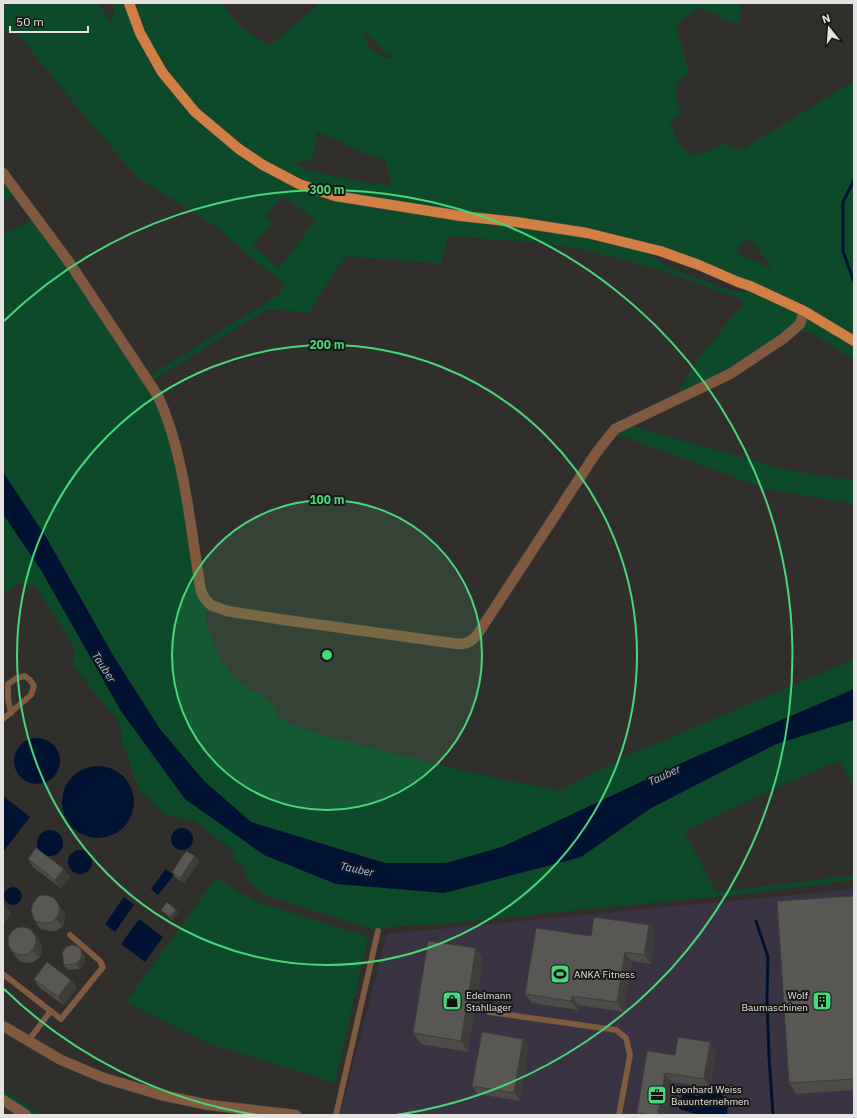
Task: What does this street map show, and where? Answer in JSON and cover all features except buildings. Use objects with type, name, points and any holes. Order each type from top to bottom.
[{"type":"main road","points":[[129,3],[140,33],[162,72],[195,112],[218,133],[239,149],[263,165],[299,184],[335,196],[461,216],[516,222],[587,233],[660,251],[699,264],[804,311],[854,341]]},
{"type":"street","points":[[3,173],[69,262],[158,396],[166,415],[178,460],[201,591],[205,599],[212,605],[227,611],[458,644],[465,644],[469,642],[477,635],[596,453],[615,429],[730,374],[784,338],[800,324],[804,311]]},
{"type":"street","points":[[3,1026],[61,1060],[104,1078],[161,1095],[208,1106],[296,1115]]},
{"type":"street","points":[[3,1100],[26,1115]]},
{"type":"lane","points":[[3,719],[11,713],[31,695],[34,686],[25,676],[8,684],[8,699],[11,713]]},
{"type":"lane","points":[[336,1115],[378,931]]},
{"type":"lane","points":[[3,974],[61,1020],[103,967],[100,961],[70,935]]},
{"type":"lane","points":[[28,1041],[50,1012]]},
{"type":"lane","points":[[489,1012],[616,1030],[626,1038],[630,1055],[619,1115]]},
{"type":"shaded area","points":[[854,889],[854,1115],[340,1115],[387,934]]},
{"type":"green space","points":[[3,3],[99,3],[111,24],[114,12],[112,3],[220,3],[242,27],[269,46],[316,7],[317,3],[741,3],[739,26],[700,7],[676,24],[689,74],[677,83],[675,96],[681,114],[670,121],[682,148],[693,155],[709,151],[723,144],[741,150],[854,81],[854,360],[811,332],[802,332],[784,338],[730,374],[673,400],[700,356],[743,304],[738,298],[654,268],[580,249],[533,242],[448,236],[441,264],[347,256],[338,266],[308,314],[298,311],[266,310],[149,383],[166,415],[198,571],[211,605],[205,616],[213,644],[223,663],[235,679],[270,702],[275,708],[280,719],[305,730],[365,747],[487,776],[559,791],[629,755],[854,659],[854,689],[688,760],[502,847],[446,863],[385,863],[251,822],[204,781],[160,729],[114,657],[46,537],[3,472],[3,234],[36,219],[146,378],[280,294],[284,283],[264,268],[214,225],[138,178],[87,119],[20,37],[3,30]],"holes":[[[362,29],[387,54],[400,59],[383,57],[369,47]],[[316,132],[365,154],[385,160],[392,186],[348,179],[307,170],[293,163],[311,161],[315,151]],[[283,196],[315,220],[279,269],[253,245],[272,223],[265,217]],[[749,237],[773,269],[735,252]],[[647,249],[760,291],[740,292],[726,289],[667,267],[650,255]]]},
{"type":"green space","points":[[3,173],[17,192],[3,202]]},
{"type":"green space","points":[[625,423],[661,435],[787,470],[854,480],[854,504],[766,489],[624,437],[609,436]]},
{"type":"green space","points":[[3,514],[41,570],[121,711],[185,799],[444,893],[581,857],[651,808],[776,744],[854,720],[854,787],[839,761],[793,780],[684,831],[716,892],[854,875],[854,880],[736,895],[462,922],[387,927],[378,931],[267,896],[246,876],[242,865],[231,859],[235,852],[194,821],[165,815],[139,790],[122,742],[120,723],[73,666],[74,646],[36,587],[18,583],[3,595]]},
{"type":"green space","points":[[216,878],[257,902],[368,937],[335,1083],[210,1044],[126,1002]]},
{"type":"green space","points":[[3,1089],[42,1115],[26,1115],[3,1100]]},
{"type":"water","name":"Tauber","points":[[3,472],[46,537],[114,657],[160,729],[204,781],[251,822],[385,863],[446,863],[502,847],[688,760],[854,689],[854,720],[776,744],[651,808],[581,857],[444,893],[336,884],[264,855],[185,799],[121,711],[41,570],[3,514]]},
{"type":"water","points":[[32,738],[42,738],[50,742],[56,748],[60,756],[60,766],[56,774],[50,780],[42,784],[32,784],[24,780],[18,774],[14,766],[14,756],[18,748],[24,742]]},
{"type":"water","points":[[98,766],[118,772],[128,782],[134,802],[128,822],[118,832],[98,838],[78,832],[68,822],[62,802],[68,782],[78,772]]},
{"type":"water","points":[[3,796],[30,817],[3,852]]},
{"type":"water","points":[[182,828],[190,831],[193,839],[190,847],[182,850],[174,847],[171,839],[174,831]]},
{"type":"water","points":[[50,830],[59,834],[63,843],[59,852],[50,856],[41,852],[37,843],[41,834]]},
{"type":"water","points":[[80,850],[89,853],[92,862],[89,871],[80,874],[71,871],[68,862],[71,853]]},
{"type":"water","points":[[166,869],[174,875],[158,895],[151,889]]},
{"type":"water","points":[[13,887],[19,890],[22,896],[19,902],[13,905],[7,902],[4,896],[7,890]]},
{"type":"water","points":[[124,897],[134,905],[115,932],[105,924]]},
{"type":"water","points":[[139,919],[163,937],[145,962],[121,944]]},
{"type":"water","points":[[683,1091],[690,1091],[695,1096],[708,1092],[722,1095],[728,1105],[727,1115],[699,1115],[679,1109]]},
{"type":"waterway","points":[[854,180],[843,202],[843,251],[854,282]]},
{"type":"waterway","points":[[756,921],[768,957],[767,999],[773,1115]]},
{"type":"place","name":"ANKA Fitness","points":[[560,974]]},
{"type":"place","name":"Edelmann Stahllager","points":[[452,1001]]},
{"type":"place","name":"Wolf Baumaschinen","points":[[822,1001]]},
{"type":"place","name":"Leonhard Weiss Bauunternehmen","points":[[657,1095]]}]
